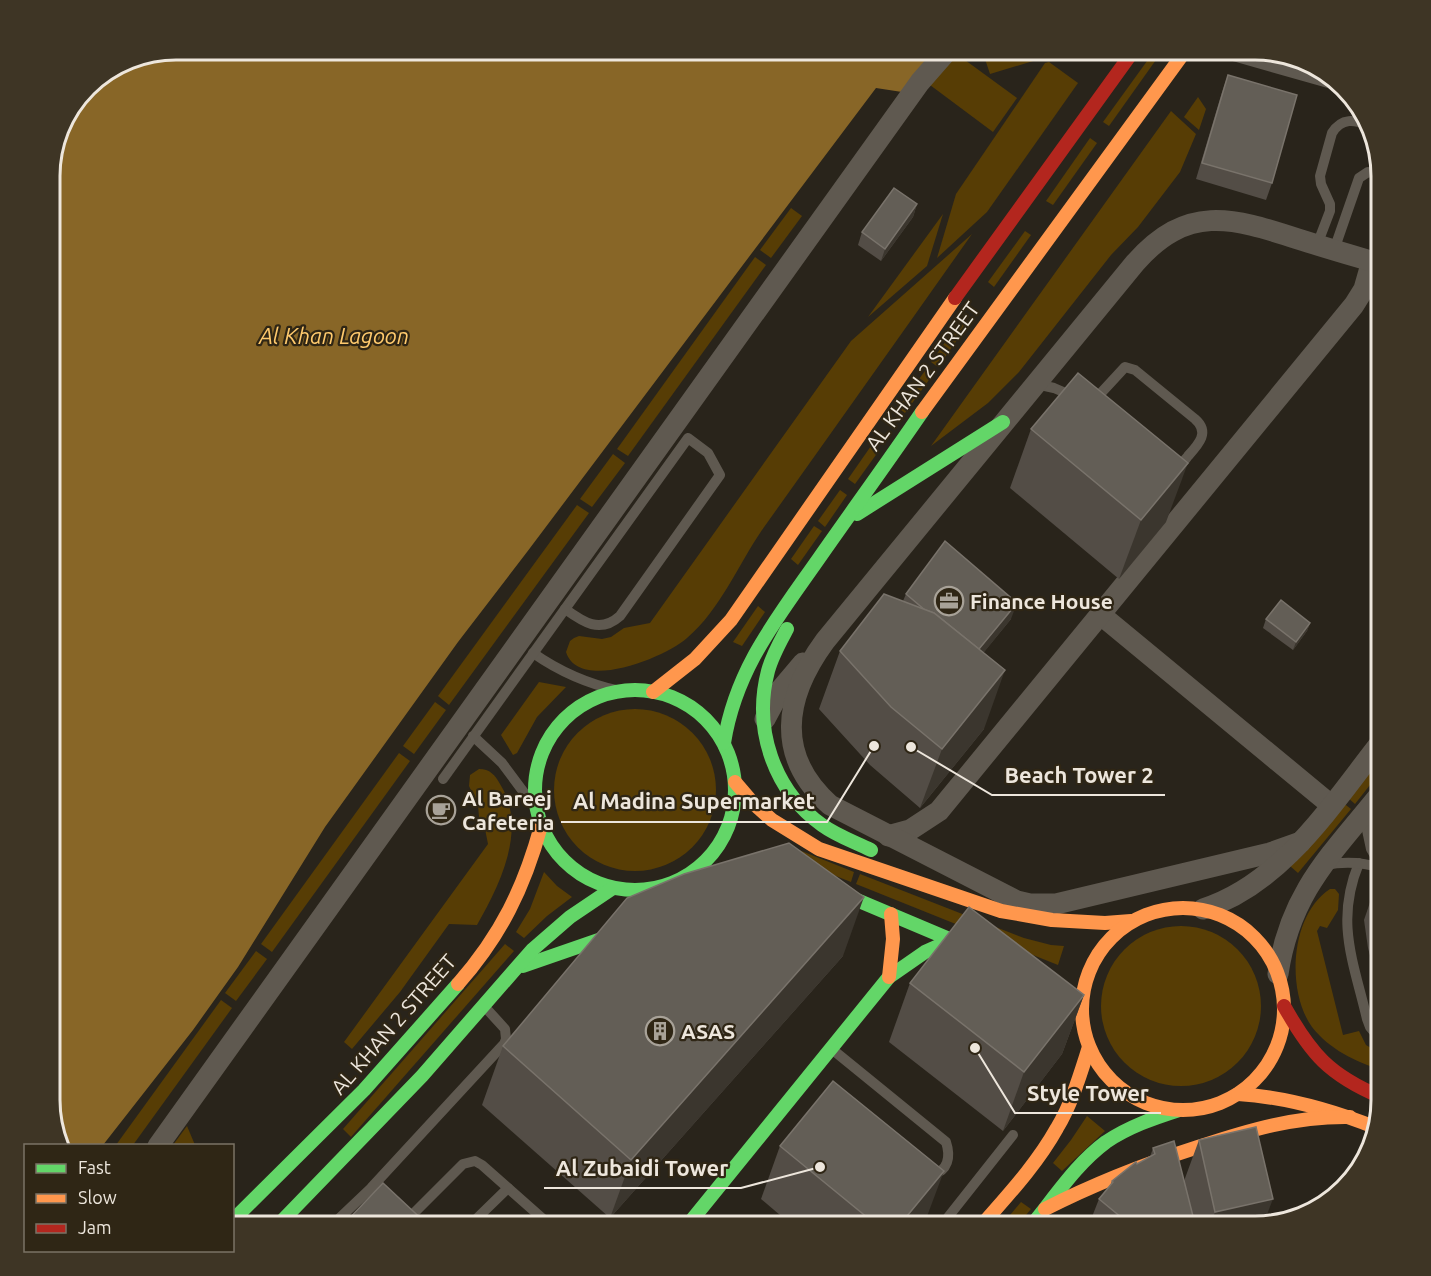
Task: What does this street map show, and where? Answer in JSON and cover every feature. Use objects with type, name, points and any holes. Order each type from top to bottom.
[{"type":"main road","name":"AL KHAN 2 STREET","points":[[653,692],[695,659],[731,620],[858,435],[1079,123],[1126,60]]},
{"type":"main road","name":"AL KHAN 2 STREET","points":[[724,743],[733,700],[750,658],[845,521],[1179,60]]},
{"type":"main road","points":[[845,521],[1004,422]]},
{"type":"main road","points":[[820,556],[768,670],[764,687],[765,739],[777,772],[796,802],[809,814],[838,834],[886,859],[932,888]]},
{"type":"main road","points":[[620,691],[653,692],[668,696],[694,709],[706,719],[724,743],[733,769],[735,795],[731,821],[719,846],[702,866],[675,883],[660,888],[628,891],[590,879],[569,866],[553,848],[541,826],[537,810],[535,781],[542,752],[553,732],[579,706],[606,694],[620,691]]},
{"type":"main road","points":[[735,782],[763,814],[799,839],[819,849],[975,903],[1026,917],[1078,922],[1131,921]]},
{"type":"main road","name":"AL KHAN 2 STREET","points":[[239,1216],[313,1159],[487,947],[502,926],[522,886],[541,826]]},
{"type":"main road","points":[[702,866],[718,866]]},
{"type":"main road","points":[[816,885],[997,958]]},
{"type":"main road","points":[[288,1216],[359,1143],[532,950],[563,922],[613,888]]},
{"type":"main road","points":[[1040,1216],[1088,1158],[1106,1142],[1150,1119],[1179,1110],[1210,1106],[1238,1094],[1261,1074],[1273,1056],[1281,1035],[1284,1006],[1278,974],[1264,948],[1243,928],[1203,909],[1159,910],[1131,921],[1108,939],[1091,964],[1082,992],[1083,1028],[1089,1047],[1104,1072],[1125,1092],[1150,1105],[1179,1110]]},
{"type":"main road","points":[[889,977],[893,946],[891,914]]},
{"type":"main road","points":[[514,969],[645,925]]},
{"type":"main road","points":[[697,1216],[807,1089],[832,1049],[889,977],[925,952],[952,940]]},
{"type":"main road","points":[[1068,998],[1081,1007]]},
{"type":"main road","points":[[1284,1006],[1305,1044],[1326,1066],[1351,1084],[1371,1093]]},
{"type":"main road","points":[[990,1216],[1056,1132],[1074,1093],[1089,1047]]},
{"type":"main road","points":[[1238,1094],[1259,1094],[1302,1101],[1369,1125]]},
{"type":"main road","points":[[1045,1209],[1125,1171],[1253,1129],[1291,1119],[1350,1117]]},
{"type":"main road","points":[[276,1216],[311,1180],[313,1159]]},
{"type":"street","points":[[159,1144],[920,82],[939,60]]},
{"type":"street","points":[[1271,61],[1302,70]]},
{"type":"street","points":[[1301,842],[1263,855],[1069,902],[1043,905],[1017,902],[830,805],[816,793],[797,762],[792,744],[793,707],[806,672],[825,642],[1004,422],[1149,248],[1164,235],[1182,226],[1222,219],[1242,222],[1371,261]]},
{"type":"street","points":[[888,836],[910,830],[939,811],[1354,305],[1371,275]]},
{"type":"street","points":[[1101,615],[1331,806]]},
{"type":"street","points":[[763,722],[781,689],[794,672],[825,642]]},
{"type":"street","points":[[1203,909],[1226,901],[1254,885],[1279,865],[1301,842],[1371,755]]},
{"type":"street","points":[[1278,974],[1286,936],[1301,898],[1322,865],[1371,805]]},
{"type":"street","points":[[938,861],[934,852],[932,831],[939,811]]},
{"type":"lane","points":[[1325,247],[1330,204],[1320,176],[1335,127],[1346,120],[1357,121]]},
{"type":"lane","points":[[1325,247],[1359,178],[1368,172],[1371,173]]},
{"type":"lane","points":[[1036,384],[1067,392],[1089,406],[1159,464],[1168,468],[1181,464],[1202,439],[1200,423],[1132,368],[1125,367],[1120,371],[1089,406]]},
{"type":"lane","points":[[442,779],[688,438],[702,447],[713,460],[720,475],[620,616],[606,625],[594,626],[582,622],[565,609]]},
{"type":"lane","points":[[533,653],[566,673],[602,687],[620,691]]},
{"type":"lane","points":[[473,736],[508,770],[537,810]]},
{"type":"lane","points":[[1364,814],[1371,844]]},
{"type":"lane","points":[[1322,865],[1347,862],[1371,865]]},
{"type":"lane","points":[[1359,863],[1348,896],[1347,931],[1371,1028]]},
{"type":"lane","points":[[342,1216],[504,1044],[505,1029],[484,1006]]},
{"type":"lane","points":[[832,1049],[946,1142],[949,1160],[945,1168],[937,1174],[919,1175]]},
{"type":"lane","points":[[949,1216],[1013,1135]]},
{"type":"lane","points":[[411,1216],[467,1162],[479,1163],[535,1216]]},
{"type":"lane","points":[[481,1216],[508,1188]]},
{"type":"lane","points":[[362,1196],[365,1209]]},
{"type":"shaded area","points":[[948,60],[965,60],[1017,98],[993,132],[930,85]]},
{"type":"shaded area","points":[[985,60],[1036,60],[990,74]]},
{"type":"shaded area","points":[[1148,60],[1156,60],[1109,126],[1103,122]]},
{"type":"shaded area","points":[[1049,62],[1078,83],[987,212],[937,258],[956,194],[1045,63]]},
{"type":"shaded area","points":[[1198,97],[1206,109],[1199,130],[1184,117]]},
{"type":"shaded area","points":[[1171,111],[1196,134],[1180,172],[1019,372],[988,403],[931,446]]},
{"type":"shaded area","points":[[1090,138],[1097,143],[1053,205],[1046,201]]},
{"type":"shaded area","points":[[791,208],[802,216],[771,258],[760,250]]},
{"type":"shaded area","points":[[943,214],[927,266],[868,317]]},
{"type":"shaded area","points":[[1025,231],[1031,235],[994,287],[988,282]]},
{"type":"shaded area","points":[[972,234],[762,530],[719,601],[699,627],[676,646],[643,662],[604,671],[587,670],[574,664],[566,652],[570,641],[574,638],[579,636],[602,639],[611,637],[624,628],[650,623],[851,341]]},
{"type":"shaded area","points":[[755,257],[766,265],[628,456],[617,449]]},
{"type":"shaded area","points":[[960,321],[967,326],[938,367],[931,362]]},
{"type":"shaded area","points":[[927,368],[934,373],[905,413],[898,408]]},
{"type":"shaded area","points":[[871,446],[878,452],[855,484],[848,479]]},
{"type":"shaded area","points":[[613,454],[625,463],[592,507],[580,499]]},
{"type":"shaded area","points":[[840,490],[847,495],[825,527],[818,521]]},
{"type":"shaded area","points":[[577,505],[589,513],[449,705],[438,696]]},
{"type":"shaded area","points":[[814,526],[822,531],[798,565],[791,559]]},
{"type":"shaded area","points":[[758,606],[765,612],[742,646],[733,642]]},
{"type":"shaded area","points":[[539,682],[566,687],[537,717],[517,753],[513,755],[501,735]]},
{"type":"shaded area","points":[[435,702],[446,710],[414,754],[403,746]]},
{"type":"shaded area","points":[[635,709],[666,715],[692,733],[710,759],[716,790],[710,821],[692,847],[666,865],[635,871],[604,865],[578,847],[560,821],[554,790],[560,759],[578,733],[604,715]]},
{"type":"shaded area","points":[[399,753],[410,761],[272,952],[261,944]]},
{"type":"shaded area","points":[[1371,767],[1371,784],[1355,804],[1347,797]]},
{"type":"shaded area","points":[[479,769],[489,771],[498,781],[508,801],[511,819],[508,856],[494,892],[477,925],[449,924],[400,992],[352,1049],[344,1042],[488,844],[485,829],[480,829],[478,805],[469,786],[470,775]]},
{"type":"shaded area","points":[[1342,802],[1351,809],[1298,873],[1290,866]]},
{"type":"shaded area","points":[[784,844],[854,872],[851,882],[803,863]]},
{"type":"shaded area","points":[[544,872],[572,897],[524,938],[516,932],[530,909]]},
{"type":"shaded area","points":[[860,874],[1024,938],[1064,946],[1058,965],[856,884]]},
{"type":"shaded area","points":[[1330,889],[1335,889],[1339,894],[1338,910],[1327,928],[1320,926],[1317,931],[1343,1035],[1359,1031],[1366,1045],[1371,1048],[1371,1066],[1352,1059],[1319,1035],[1304,1012],[1298,994],[1296,954],[1307,916],[1317,901]]},
{"type":"shaded area","points":[[1181,926],[1197,927],[1212,932],[1226,939],[1238,949],[1248,961],[1255,975],[1260,990],[1260,1022],[1255,1037],[1248,1051],[1238,1063],[1226,1073],[1212,1080],[1197,1085],[1181,1086],[1165,1085],[1150,1080],[1136,1073],[1124,1063],[1114,1051],[1107,1037],[1102,1022],[1101,1006],[1102,990],[1107,975],[1114,961],[1124,949],[1136,939],[1150,932],[1165,927]]},
{"type":"shaded area","points":[[505,944],[514,951],[351,1137],[343,1129]]},
{"type":"shaded area","points":[[256,951],[267,959],[236,1001],[225,993]]},
{"type":"shaded area","points":[[221,1000],[232,1008],[134,1144],[117,1144]]},
{"type":"shaded area","points":[[1087,1116],[1105,1131],[1062,1171],[1053,1163]]},
{"type":"shaded area","points":[[187,1126],[195,1144],[174,1144]]},
{"type":"shaded area","points":[[1021,1202],[1031,1209],[1025,1216],[1009,1216]]},
{"type":"water","name":"Al Khan Lagoon","points":[[176,60],[929,60],[902,92],[876,88],[458,642],[325,827],[238,967],[193,1030],[104,1144],[69,1144],[60,1108],[60,168],[69,131],[84,105],[99,89],[118,75],[153,62]]},
{"type":"building","points":[[1228,75],[1297,95],[1272,183],[1202,163]]},
{"type":"building","points":[[894,188],[917,204],[885,249],[862,232]]},
{"type":"building","points":[[1078,373],[1188,463],[1141,520],[1031,429]]},
{"type":"building","points":[[945,541],[1017,603],[979,649],[906,594]]},
{"type":"building","points":[[884,594],[934,613],[1005,670],[942,749],[891,707],[840,651]]},
{"type":"building","points":[[1281,600],[1310,623],[1296,642],[1266,619]]},
{"type":"building","points":[[444,799],[450,805],[449,809],[445,812],[437,810],[437,802]]},
{"type":"building","name":"ASAS","points":[[789,843],[864,897],[631,1160],[503,1046],[627,898],[684,874]]},
{"type":"building","points":[[969,907],[1084,995],[1024,1072],[910,983]]},
{"type":"building","points":[[833,1081],[944,1171],[907,1216],[866,1216],[780,1146]]},
{"type":"building","points":[[1256,1127],[1273,1199],[1215,1212],[1199,1140]]},
{"type":"building","points":[[1174,1141],[1193,1216],[1120,1216],[1099,1199],[1112,1181],[1136,1162],[1137,1164],[1155,1154],[1153,1148]]},
{"type":"building","points":[[383,1183],[418,1216],[352,1216]]},
{"type":"traffic: fast","points":[[724,743],[738,690],[761,643],[922,412]]},
{"type":"traffic: fast","points":[[857,514],[1003,422]]},
{"type":"traffic: fast","points":[[787,629],[770,665],[764,693],[763,714],[771,756],[779,776],[805,811],[828,829],[871,850]]},
{"type":"traffic: fast","points":[[625,690],[645,690],[673,697],[699,712],[713,726],[728,752],[735,780],[735,790],[735,800],[728,828],[713,854],[699,868],[664,886],[645,890],[625,890],[597,883],[571,868],[557,854],[539,819],[535,800],[535,780],[542,752],[557,726],[571,712],[606,694],[625,690]]},
{"type":"traffic: fast","points":[[826,887],[980,952]]},
{"type":"traffic: fast","points":[[287,1216],[422,1076],[532,950],[570,917],[613,888]]},
{"type":"traffic: fast","points":[[523,966],[627,930]]},
{"type":"traffic: fast","points":[[695,1216],[889,977],[925,952],[952,940]]},
{"type":"traffic: fast","points":[[237,1216],[364,1090],[458,984]]},
{"type":"traffic: fast","points":[[1039,1216],[1075,1171],[1106,1142],[1132,1127],[1179,1110]]},
{"type":"traffic: slow","points":[[922,412],[1179,60]]},
{"type":"traffic: slow","points":[[653,692],[695,659],[731,620],[955,298]]},
{"type":"traffic: slow","points":[[735,782],[772,820],[819,849],[1001,911],[1052,920],[1105,923],[1131,921]]},
{"type":"traffic: slow","points":[[458,984],[487,947],[509,910],[527,870],[541,826]]},
{"type":"traffic: slow","points":[[1173,908],[1193,908],[1222,915],[1255,937],[1277,970],[1284,1009],[1277,1048],[1255,1081],[1222,1103],[1193,1110],[1173,1110],[1144,1103],[1111,1081],[1089,1048],[1082,1019],[1082,999],[1089,970],[1111,937],[1144,915],[1173,908]]},
{"type":"traffic: slow","points":[[889,977],[893,939],[891,914]]},
{"type":"traffic: slow","points":[[990,1216],[1022,1179],[1049,1141],[1071,1099],[1089,1047]]},
{"type":"traffic: slow","points":[[1238,1094],[1309,1105],[1368,1125]]},
{"type":"traffic: slow","points":[[1045,1209],[1139,1167],[1236,1135],[1273,1125],[1330,1117],[1350,1117]]},
{"type":"traffic: jam","points":[[955,298],[1127,60]]},
{"type":"traffic: jam","points":[[1284,1006],[1303,1037],[1323,1061],[1348,1080],[1371,1093]]},
{"type":"place","name":"Finance House","points":[[949,601]]},
{"type":"place","name":"Al Madina Supermarket","points":[[874,746]]},
{"type":"place","name":"Beach Tower 2","points":[[911,747]]},
{"type":"place","name":"Al Bareej Cafeteria","points":[[441,810]]},
{"type":"place","name":"ASAS","points":[[660,1031]]},
{"type":"place","name":"Style Tower","points":[[975,1048]]},
{"type":"place","name":"Al Zubaidi Tower","points":[[820,1167]]}]
